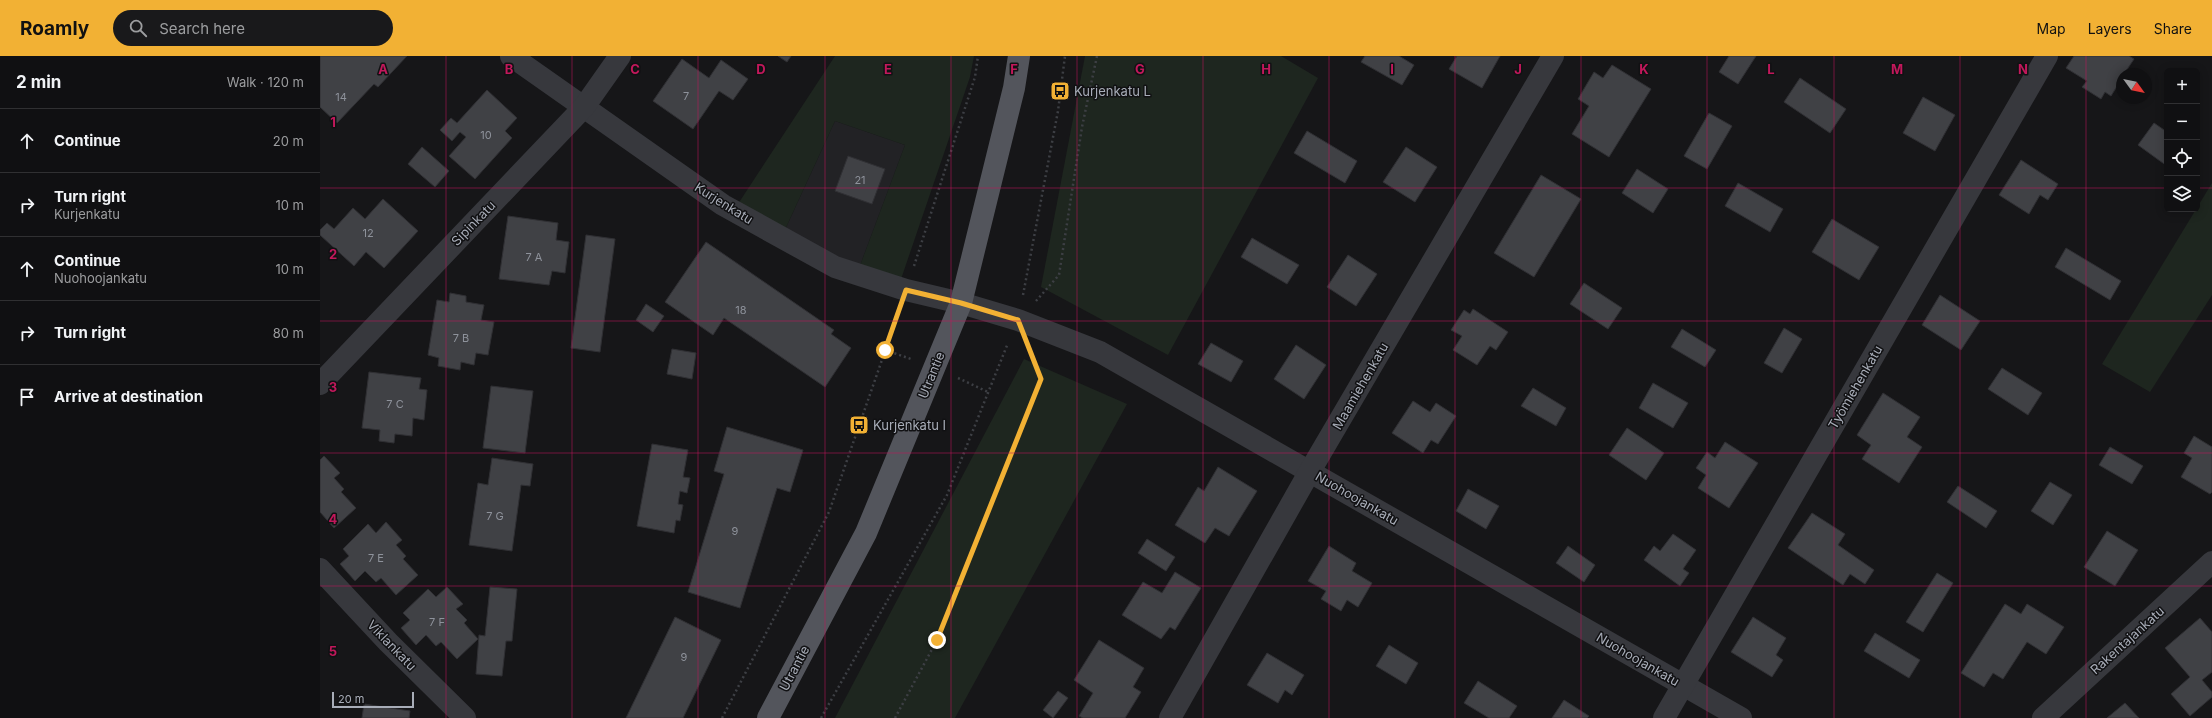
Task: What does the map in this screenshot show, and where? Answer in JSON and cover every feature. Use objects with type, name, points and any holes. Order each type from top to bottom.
[{"type":"main road","name":"Utrantie","points":[[768,718],[866,533],[961,303],[1014,88],[1019,56]]},
{"type":"street","name":"Kurjenkatu","points":[[511,56],[723,205],[835,267],[906,290],[961,303]]},
{"type":"street","name":"Sipinkatu","points":[[320,384],[584,107],[620,56]]},
{"type":"street","name":"Maamiehenkatu","points":[[1170,718],[1310,471],[1552,56]]},
{"type":"street","name":"Työmiehenkatu","points":[[1664,718],[2046,56]]},
{"type":"street","name":"Nuohoojankatu","points":[[961,303],[1018,320],[1100,352],[1741,718]]},
{"type":"street","name":"Viklankatu","points":[[320,569],[388,642],[465,718]]},
{"type":"street","name":"Rakentajankatu","points":[[2043,718],[2210,569]]},
{"type":"path","points":[[722,718],[829,512],[906,290],[974,77],[978,56]]},
{"type":"path","points":[[821,718],[947,495],[1018,320],[1058,111],[1065,56]]},
{"type":"path","points":[[1018,320],[1059,275],[1082,128],[1097,56]]},
{"type":"path","points":[[895,718],[937,640],[1041,379],[1018,320]]},
{"type":"shaded area","points":[[835,56],[974,56],[970,77],[899,285],[858,271],[905,145],[835,121],[783,234],[736,207]]},
{"type":"shaded area","points":[[1085,56],[1281,56],[1318,78],[1168,355],[1041,287]]},
{"type":"shaded area","points":[[835,121],[905,145],[858,271],[783,234]]},
{"type":"shaded area","points":[[2212,183],[2212,295],[2150,392],[2102,364],[2194,212],[2200,212],[2200,203]]},
{"type":"shaded area","points":[[1024,359],[1127,404],[955,718],[835,718]]},
{"type":"building","points":[[320,56],[407,56],[378,87],[374,84],[337,123],[320,107]]},
{"type":"building","points":[[778,56],[791,56],[787,62]]},
{"type":"building","points":[[1365,56],[1399,56],[1414,65],[1402,85],[1361,62]]},
{"type":"building","points":[[1457,56],[1500,56],[1482,88],[1449,69]]},
{"type":"building","points":[[1729,56],[1756,56],[1738,84],[1719,72]]},
{"type":"building","points":[[2074,56],[2129,56],[2134,59],[2128,68],[2116,68],[2116,88],[2111,96],[2105,92],[2101,99],[2082,87],[2087,81],[2066,68]]},
{"type":"building","points":[[682,59],[709,78],[721,60],[748,79],[733,100],[719,91],[693,129],[653,101]]},
{"type":"building","points":[[1612,65],[1651,89],[1609,157],[1572,134],[1589,106],[1578,99],[1594,72],[1603,78]]},
{"type":"building","points":[[1800,78],[1846,109],[1830,133],[1784,102]]},
{"type":"building","points":[[487,90],[517,118],[505,131],[512,138],[475,179],[449,156],[466,137],[460,132],[452,141],[440,130],[451,118],[457,123]]},
{"type":"building","points":[[1923,97],[1955,115],[1935,151],[1903,133]]},
{"type":"building","points":[[1709,113],[1732,126],[1707,169],[1684,156]]},
{"type":"building","points":[[2154,123],[2164,130],[2164,164],[2138,145]]},
{"type":"building","points":[[1307,131],[1357,161],[1345,183],[1294,153]]},
{"type":"building","points":[[422,147],[449,171],[435,187],[408,164]]},
{"type":"building","points":[[1406,147],[1437,167],[1415,202],[1383,182]]},
{"type":"building","points":[[848,156],[885,169],[872,204],[835,191]]},
{"type":"building","points":[[2021,160],[2058,184],[2048,200],[2040,195],[2029,214],[1999,195]]},
{"type":"building","points":[[1637,169],[1668,189],[1653,213],[1622,193]]},
{"type":"building","points":[[1541,175],[1581,199],[1534,277],[1494,253]]},
{"type":"building","points":[[1738,183],[1783,209],[1770,232],[1725,206]]},
{"type":"building","points":[[383,199],[418,231],[384,268],[366,252],[354,266],[320,235],[320,230],[327,223],[334,229],[353,208],[365,219]]},
{"type":"building","points":[[508,216],[558,223],[556,240],[569,242],[565,273],[552,271],[549,285],[499,279]]},
{"type":"building","points":[[1832,219],[1879,247],[1859,280],[1812,252]]},
{"type":"building","points":[[586,235],[615,239],[600,352],[571,348]]},
{"type":"building","points":[[1252,238],[1299,265],[1287,284],[1241,257]]},
{"type":"building","points":[[706,242],[834,330],[831,334],[851,348],[825,387],[724,318],[713,335],[665,302]]},
{"type":"building","points":[[2066,248],[2121,281],[2110,300],[2055,267]]},
{"type":"building","points":[[1348,255],[1377,274],[1356,306],[1327,287]]},
{"type":"building","points":[[1584,283],[1622,308],[1608,329],[1570,304]]},
{"type":"building","points":[[450,293],[466,296],[466,302],[484,305],[481,320],[494,322],[488,355],[476,353],[474,365],[461,362],[460,370],[438,366],[439,358],[428,355],[437,300],[449,302]]},
{"type":"building","points":[[1940,295],[1980,321],[1961,350],[1922,325]]},
{"type":"building","points":[[646,304],[664,316],[653,332],[636,320]]},
{"type":"building","points":[[1473,309],[1508,332],[1496,350],[1490,346],[1477,365],[1453,350],[1462,336],[1451,330],[1464,310],[1470,314]]},
{"type":"building","points":[[1784,328],[1802,339],[1782,373],[1764,363]]},
{"type":"building","points":[[1682,329],[1716,350],[1705,367],[1671,347]]},
{"type":"building","points":[[1211,343],[1243,361],[1231,382],[1198,364]]},
{"type":"building","points":[[1296,345],[1326,365],[1304,399],[1274,379]]},
{"type":"building","points":[[672,349],[696,353],[692,379],[667,374]]},
{"type":"building","points":[[2002,368],[2042,393],[2028,415],[1988,389]]},
{"type":"building","points":[[369,372],[421,378],[419,389],[427,390],[424,420],[413,418],[412,436],[395,434],[394,443],[379,441],[380,430],[362,428]]},
{"type":"building","points":[[1653,383],[1688,403],[1673,428],[1639,408]]},
{"type":"building","points":[[491,386],[533,391],[525,453],[483,448]]},
{"type":"building","points":[[1533,388],[1566,408],[1556,426],[1521,406]]},
{"type":"building","points":[[1883,393],[1920,417],[1907,437],[1922,447],[1899,483],[1862,459],[1871,445],[1857,435]]},
{"type":"building","points":[[1413,401],[1430,412],[1436,403],[1456,416],[1438,444],[1431,440],[1423,453],[1392,433]]},
{"type":"building","points":[[727,427],[803,450],[790,492],[777,488],[740,608],[688,592],[724,474],[714,471]]},
{"type":"building","points":[[1627,428],[1664,453],[1646,480],[1609,455]]},
{"type":"building","points":[[2194,436],[2212,447],[2212,492],[2210,494],[2181,477],[2192,458],[2184,453]]},
{"type":"building","points":[[1725,442],[1758,463],[1729,508],[1698,488],[1706,475],[1696,468],[1707,452],[1715,458]]},
{"type":"building","points":[[652,444],[688,450],[683,477],[690,478],[687,493],[680,491],[678,504],[683,505],[680,521],[676,520],[674,533],[637,526]]},
{"type":"building","points":[[2110,447],[2143,466],[2132,484],[2099,465]]},
{"type":"building","points":[[324,456],[340,473],[334,478],[344,489],[341,492],[356,508],[334,528],[320,512],[320,460]]},
{"type":"building","points":[[492,458],[533,464],[530,486],[521,485],[512,551],[469,545],[478,483],[488,485]]},
{"type":"building","points":[[1218,467],[1257,491],[1229,536],[1215,528],[1205,543],[1175,525],[1198,487],[1204,491]]},
{"type":"building","points":[[2050,482],[2072,495],[2053,525],[2031,511]]},
{"type":"building","points":[[1958,486],[1997,511],[1986,528],[1947,502]]},
{"type":"building","points":[[1468,489],[1499,506],[1486,529],[1456,511]]},
{"type":"building","points":[[1812,513],[1845,534],[1838,545],[1874,570],[1865,584],[1850,574],[1843,585],[1788,548]]},
{"type":"building","points":[[386,522],[402,540],[396,545],[406,556],[403,559],[418,575],[396,595],[381,578],[376,582],[365,571],[355,581],[340,564],[349,556],[343,549],[368,524],[376,533]]},
{"type":"building","points":[[2107,531],[2138,550],[2115,586],[2084,567]]},
{"type":"building","points":[[1673,534],[1696,550],[1683,569],[1689,573],[1680,586],[1644,560],[1654,546],[1660,551]]},
{"type":"building","points":[[1147,539],[1175,557],[1166,571],[1138,553]]},
{"type":"building","points":[[1329,546],[1356,563],[1352,571],[1372,583],[1358,607],[1347,600],[1341,611],[1321,599],[1326,591],[1308,581]]},
{"type":"building","points":[[1568,546],[1595,565],[1584,582],[1556,563]]},
{"type":"building","points":[[1175,572],[1201,588],[1175,630],[1170,627],[1161,639],[1122,615],[1143,582],[1162,593]]},
{"type":"building","points":[[1937,573],[1953,583],[1923,632],[1906,622]]},
{"type":"building","points":[[447,587],[463,604],[456,609],[467,620],[464,623],[478,639],[457,659],[441,642],[436,646],[426,635],[416,645],[401,628],[410,620],[403,613],[428,589],[436,597]]},
{"type":"building","points":[[490,587],[517,589],[512,641],[506,641],[502,676],[476,674],[479,635],[485,636]]},
{"type":"building","points":[[2005,604],[2021,614],[2027,604],[2064,627],[2046,654],[2027,642],[2003,679],[1993,673],[1984,687],[1961,673]]},
{"type":"building","points":[[675,617],[721,640],[683,718],[626,718]]},
{"type":"building","points":[[1753,617],[1786,638],[1776,655],[1783,660],[1772,677],[1731,652]]},
{"type":"building","points":[[2200,618],[2212,632],[2212,672],[2202,680],[2212,692],[2212,697],[2190,716],[2171,694],[2190,677],[2165,648]]},
{"type":"building","points":[[1875,633],[1920,660],[1909,678],[1864,651]]},
{"type":"building","points":[[1099,640],[1144,668],[1133,687],[1141,692],[1125,718],[1083,718],[1079,716],[1093,693],[1074,680]]},
{"type":"building","points":[[1389,645],[1418,663],[1406,684],[1376,666]]},
{"type":"building","points":[[1267,653],[1304,675],[1292,695],[1285,690],[1278,703],[1247,685]]},
{"type":"building","points":[[1478,681],[1517,706],[1509,718],[1489,718],[1464,703]]},
{"type":"building","points":[[1058,691],[1068,698],[1053,718],[1043,710]]},
{"type":"building","points":[[1564,700],[1589,716],[1587,718],[1552,718]]},
{"type":"building","points":[[2125,703],[2139,718],[2107,718]]},
{"type":"building","points":[[364,704],[410,711],[409,718],[362,718]]},
{"type":"place","name":"Kurjenkatu L","points":[[1060,91]]},
{"type":"place","name":"Kurjenkatu I","points":[[859,425]]},
{"type":"route","points":[[885,350],[906,290],[961,303],[1018,320],[1041,379],[937,640]]}]
